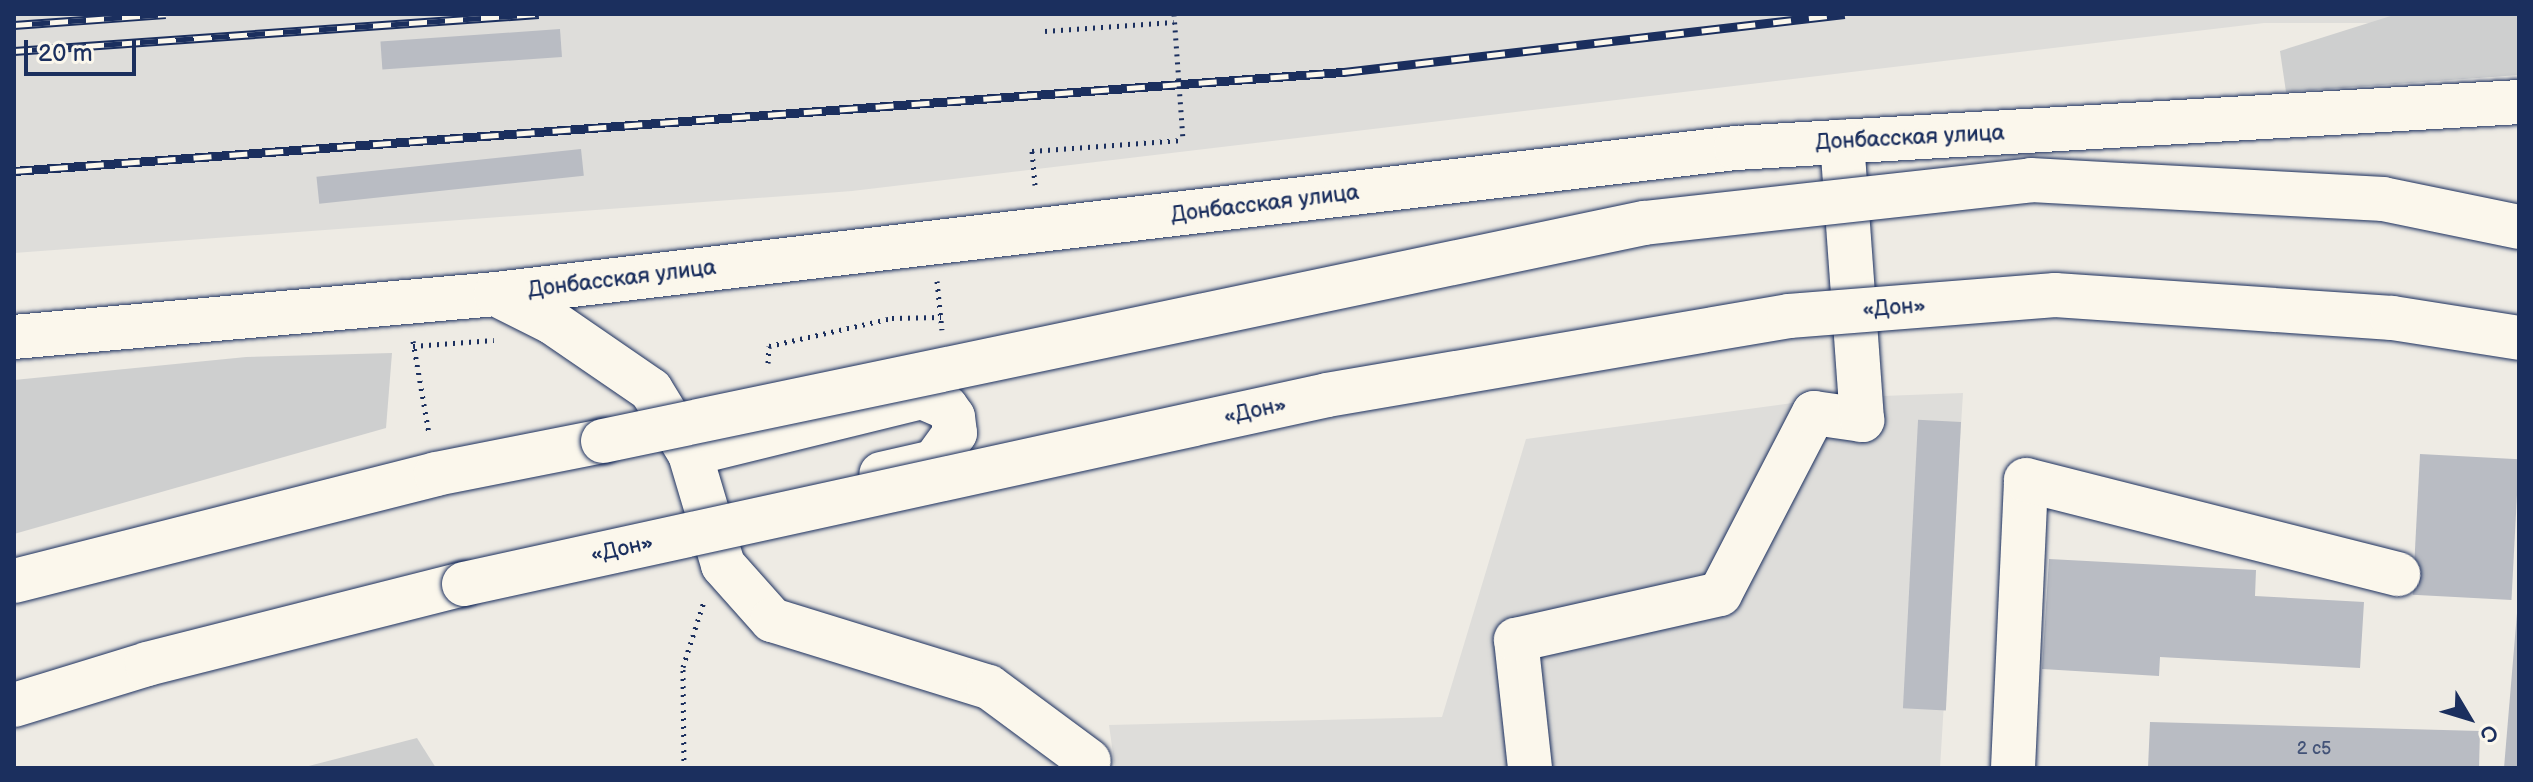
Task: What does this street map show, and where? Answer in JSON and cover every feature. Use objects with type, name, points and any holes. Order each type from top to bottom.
[{"type":"main road","name":"Донбасская улица","points":[[14,337],[496,294],[1736,148],[2519,102]]},
{"type":"main road","points":[[1530,768],[1516,640],[1720,594],[1814,413],[1862,420],[1842,142]]},
{"type":"main road","points":[[14,581],[436,474],[1644,223],[2031,180],[2383,199],[2519,227]]},
{"type":"main road","points":[[496,294],[552,322],[651,390],[690,454],[711,511],[723,565],[772,620],[989,687],[1089,761]]},
{"type":"main road","name":"«Дон»","points":[[14,705],[147,664],[464,584],[1327,395],[1789,316],[2055,295],[2392,318],[2519,338]]},
{"type":"main road","points":[[690,454],[922,397],[953,417],[951,445],[934,462],[711,511]]},
{"type":"main road","points":[[2013,768],[2026,480],[2398,574]]},
{"type":"path","points":[[1035,185],[1032,151],[1183,140],[1174,14]]},
{"type":"path","points":[[1045,31],[1174,22]]},
{"type":"path","points":[[768,363],[769,346],[892,318],[941,317],[936,266]]},
{"type":"path","points":[[411,332],[436,474]]},
{"type":"path","points":[[413,346],[499,340]]},
{"type":"path","points":[[684,768],[683,667],[695,617],[723,565]]},
{"type":"shaded area","points":[[14,14],[2519,14],[2519,23],[2264,23],[852,191],[14,253]]},
{"type":"shaded area","points":[[2397,14],[2519,14],[2519,75],[2286,92],[2280,51]]},
{"type":"shaded area","points":[[392,353],[386,428],[14,534],[14,380],[246,357]]},
{"type":"shaded area","points":[[1963,393],[1940,768],[1115,768],[1109,725],[1442,717],[1526,439],[1829,398]]},
{"type":"shaded area","points":[[417,738],[436,768],[301,768]]},
{"type":"building","points":[[560,29],[562,57],[382,69],[380,42]]},
{"type":"building","points":[[581,149],[584,176],[319,204],[316,177]]},
{"type":"building","points":[[1918,420],[1961,422],[1946,711],[1903,708]]},
{"type":"building","points":[[2420,454],[2519,459],[2511,600],[2413,595]]},
{"type":"building","points":[[2049,559],[2256,570],[2255,596],[2364,602],[2360,668],[2160,657],[2159,676],[2042,669]]},
{"type":"building","points":[[2517,613],[2519,768],[2504,768]]},
{"type":"building","points":[[2150,722],[2480,731],[2479,768],[2148,768]]},
{"type":"railway","points":[[14,25],[166,14]]},
{"type":"railway","points":[[14,51],[539,14]]},
{"type":"railway","points":[[14,171],[1344,72],[1845,14]]}]
